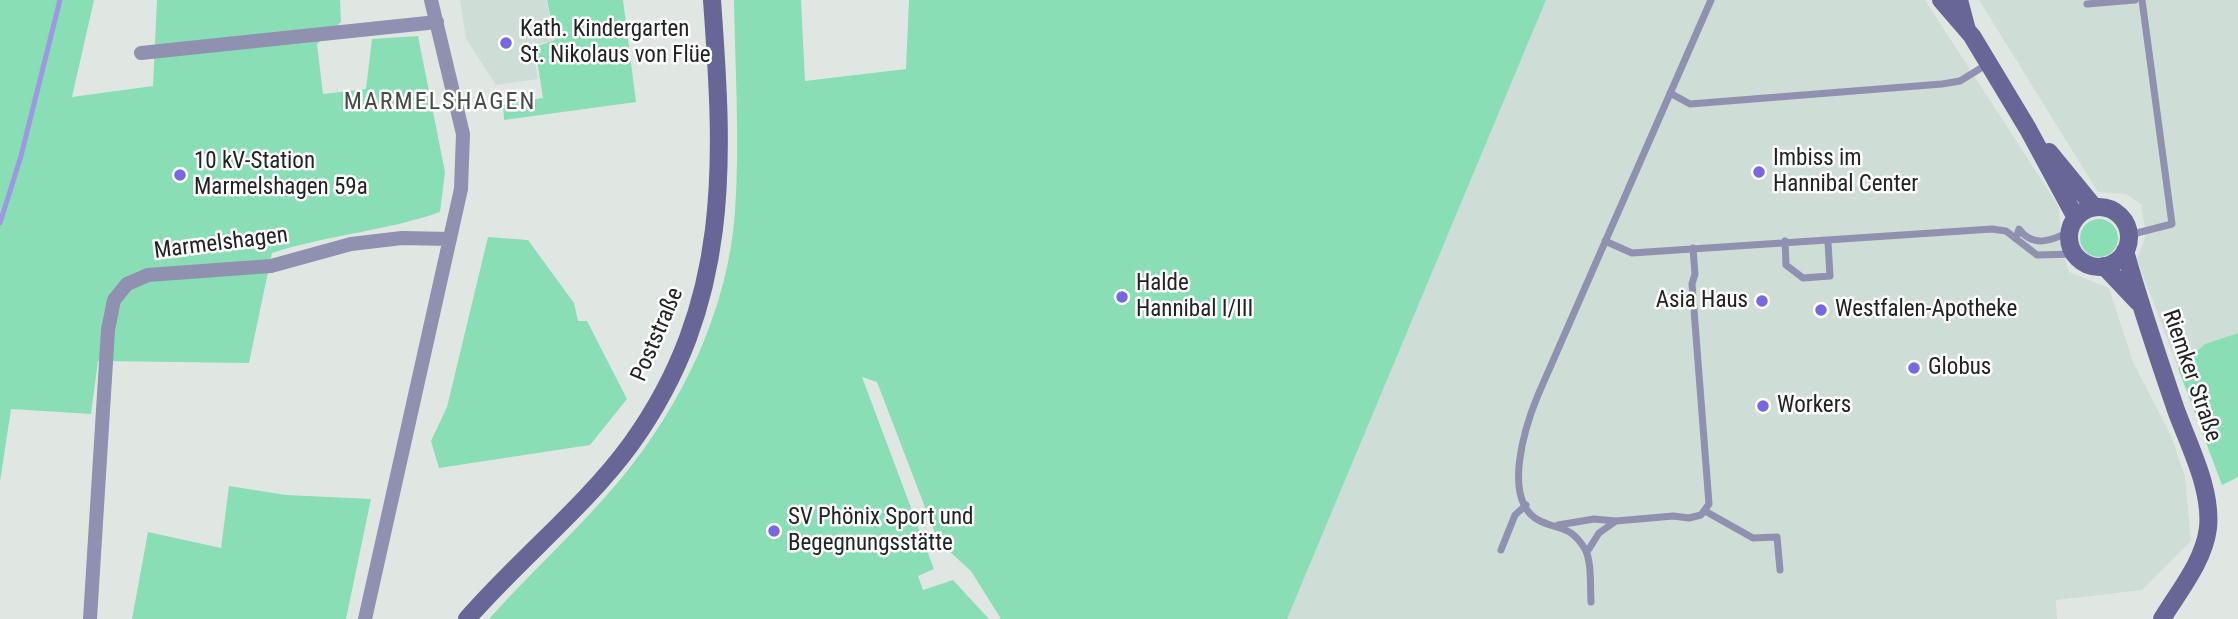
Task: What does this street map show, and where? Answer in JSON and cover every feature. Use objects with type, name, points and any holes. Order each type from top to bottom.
[{"type":"street","points":[[365,619],[461,189],[465,152],[431,0]]},
{"type":"street","name":"Poststraße","points":[[467,619],[630,445],[676,366],[695,319],[716,229],[720,161],[712,0]]},
{"type":"street","points":[[1941,0],[1967,30],[2028,129],[2073,224],[2074,254],[2084,263],[2104,266],[2116,262],[2127,243],[2117,214],[2105,208],[2094,208],[2073,224]]},
{"type":"street","points":[[1959,0],[1967,30]]},
{"type":"street","points":[[141,53],[437,22]]},
{"type":"street","points":[[2028,129],[2075,181],[2094,208]]},
{"type":"street","name":"Marmelshagen","points":[[90,619],[108,330],[114,300],[127,284],[148,275],[271,266],[351,244],[402,238],[450,239]]},
{"type":"street","name":"Riemker Straße","points":[[2127,243],[2139,304],[2199,473],[2207,505],[2208,527],[2204,549],[2162,619]]},
{"type":"street","name":"Riemker Straße","points":[[2104,266],[2139,304]]},
{"type":"lane","points":[[1591,603],[1587,552],[1571,532],[1541,521],[1526,505],[1519,472],[1524,432],[1711,0]]},
{"type":"lane","points":[[2087,4],[2135,0]]},
{"type":"lane","points":[[2127,243],[2172,224],[2142,0]]},
{"type":"lane","points":[[1670,93],[1690,104],[1942,84],[1960,81],[1988,64]]},
{"type":"lane","points":[[2016,239],[2019,229],[2033,240],[2043,242],[2073,224]]},
{"type":"lane","points":[[1605,242],[1632,253],[1992,229],[2006,232],[2037,255],[2074,254]]},
{"type":"lane","points":[[1785,241],[1786,265],[1803,278],[1830,276],[1828,242]]},
{"type":"lane","points":[[1558,525],[1586,519],[1616,521],[1673,516],[1689,518],[1705,511],[1712,499],[1692,284],[1695,274],[1693,248]]},
{"type":"lane","points":[[1501,550],[1515,515],[1526,505]]},
{"type":"lane","points":[[1705,511],[1753,538],[1777,537],[1780,570]]},
{"type":"lane","points":[[1587,552],[1599,533],[1616,521]]},
{"type":"shaded area","name":"Kath. Kindergarten St. Nikolaus von Flüe","points":[[460,0],[546,0],[555,40],[532,46],[538,79],[496,85],[466,39]]},
{"type":"shaded area","points":[[1546,0],[1925,0],[2059,207],[2061,245],[2069,272],[2109,288],[2133,362],[2172,438],[2185,477],[2191,541],[2142,590],[2056,600],[2057,619],[1287,619]]},
{"type":"shaded area","points":[[1979,0],[2238,0],[2238,333],[2205,344],[2178,368],[2137,259],[2146,235],[2141,204],[2126,194],[2098,192]]},
{"type":"green space","points":[[0,0],[94,0],[72,97],[153,86],[157,0],[340,0],[341,22],[317,44],[323,94],[366,89],[372,39],[418,36],[445,172],[440,212],[272,253],[249,363],[98,361],[91,414],[11,409],[0,482]]},
{"type":"green space","points":[[547,0],[623,0],[636,102],[504,120],[503,104],[543,98],[535,47],[555,40]]},
{"type":"green space","points":[[734,0],[801,0],[805,81],[906,69],[909,0],[1546,0],[1287,619],[1001,619],[971,571],[938,541],[877,382],[862,377],[934,569],[918,576],[923,590],[953,580],[989,619],[489,619],[604,498],[642,451],[682,388],[712,320],[731,249],[735,212],[737,132]]},
{"type":"green space","points":[[2099,219],[2112,225],[2118,238],[2112,251],[2099,257],[2086,251],[2080,238],[2086,225]]},
{"type":"green space","points":[[488,237],[528,240],[574,303],[578,321],[587,321],[627,399],[590,445],[439,468],[431,441],[447,407]]},
{"type":"green space","points":[[2238,333],[2238,477],[2222,485],[2178,368],[2205,344]]},
{"type":"green space","points":[[229,486],[286,495],[371,499],[346,619],[132,619],[148,532],[221,548]]},
{"type":"waterway","points":[[0,223],[21,156],[60,0]]},
{"type":"place","name":"Kath. Kindergarten St. Nikolaus von Flüe","points":[[506,43]]},
{"type":"place","name":"Imbiss im Hannibal Center","points":[[1759,172]]},
{"type":"place","name":"10 kV-Station Marmelshagen 59a","points":[[180,175]]},
{"type":"place","name":"Halde Hannibal I/III","points":[[1122,297]]},
{"type":"place","name":"Asia Haus","points":[[1762,301]]},
{"type":"place","name":"Westfalen-Apotheke","points":[[1821,310]]},
{"type":"place","name":"Globus","points":[[1914,368]]},
{"type":"place","name":"Workers","points":[[1763,406]]},
{"type":"place","name":"SV Phönix Sport und Begegnungsstätte","points":[[774,531]]},
{"type":"district","name":"MARMELSHAGEN","points":[[440,103]]}]
